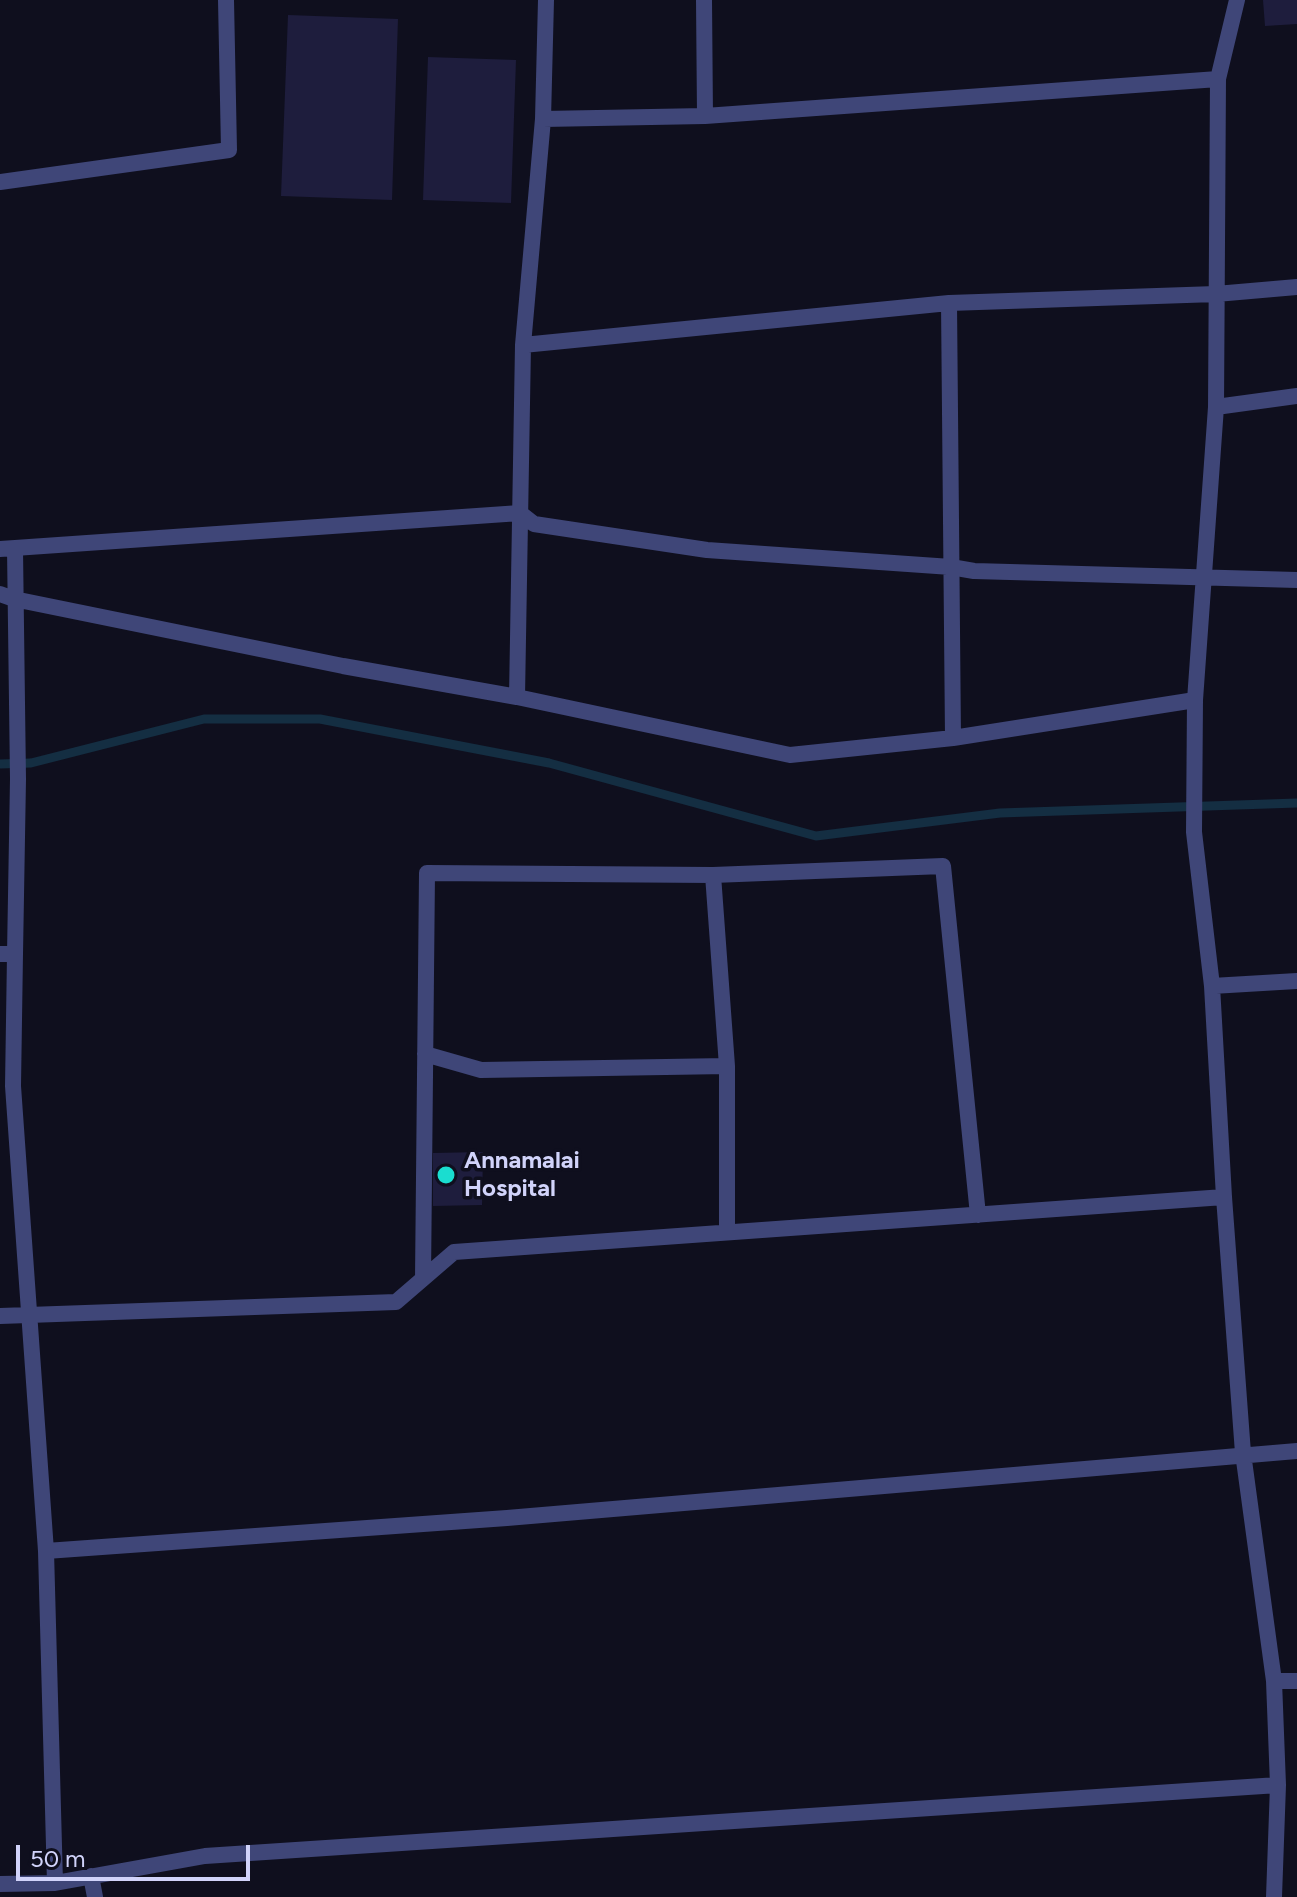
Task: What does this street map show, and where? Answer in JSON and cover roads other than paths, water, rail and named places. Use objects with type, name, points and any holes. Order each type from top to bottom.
[{"type":"street","points":[[0,182],[229,150],[226,0]]},
{"type":"street","points":[[517,697],[523,345],[543,119],[546,0]]},
{"type":"street","points":[[704,0],[705,116]]},
{"type":"street","points":[[1237,0],[1218,79],[1216,407],[1195,700],[1194,832],[1212,986],[1243,1453],[1274,1681],[1278,1785],[1274,1897]]},
{"type":"street","points":[[543,119],[705,116],[1218,79]]},
{"type":"street","points":[[523,345],[949,303],[1216,294],[1297,287]]},
{"type":"street","points":[[949,303],[953,738]]},
{"type":"street","points":[[1216,407],[1297,396]]},
{"type":"street","points":[[55,1883],[46,1551],[13,1086],[8,954],[18,747],[7,596],[7,549],[520,513],[534,524],[707,550],[974,571],[1297,580]]},
{"type":"street","points":[[7,596],[343,666],[517,697],[790,755],[953,738],[1195,700]]},
{"type":"street","points":[[423,1278],[427,873],[713,875],[943,866],[978,1215]]},
{"type":"street","points":[[713,875],[727,1066],[727,1232]]},
{"type":"street","points":[[1212,986],[1297,981]]},
{"type":"street","points":[[425,1054],[481,1070],[727,1066]]},
{"type":"street","points":[[0,1316],[396,1302],[454,1252],[1224,1197]]},
{"type":"street","points":[[46,1551],[507,1518],[1243,1453],[1297,1451]]},
{"type":"street","points":[[1274,1681],[1297,1681]]},
{"type":"street","points":[[0,1884],[55,1883],[205,1856],[1278,1785]]},
{"type":"street","points":[[91,1876],[95,1897]]},
{"type":"waterway","points":[[0,764],[31,763],[204,719],[320,719],[549,763],[816,836],[1000,813],[1297,803]]},
{"type":"place","name":"Annamalai Hospital","points":[[446,1175]]}]
